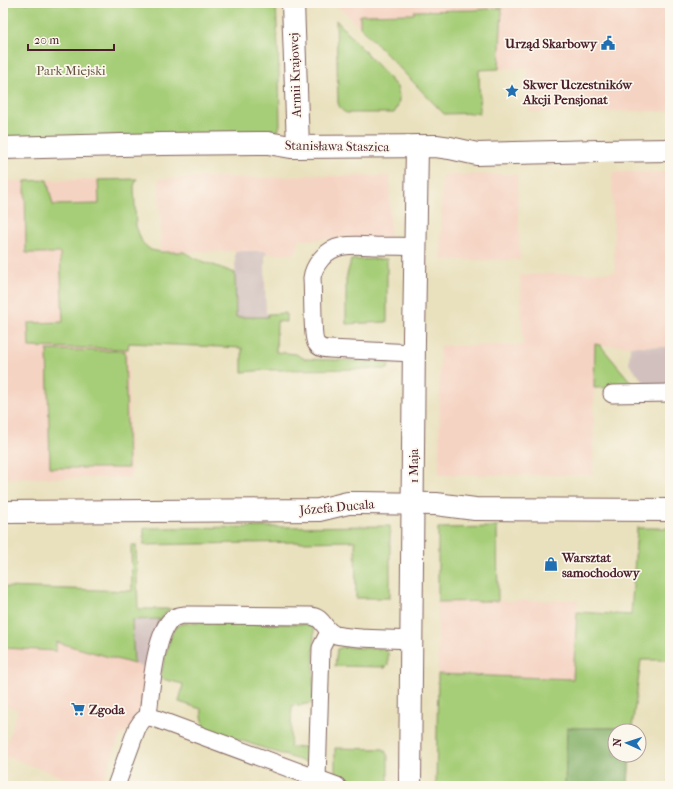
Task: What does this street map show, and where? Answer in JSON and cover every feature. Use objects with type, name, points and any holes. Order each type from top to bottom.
[{"type":"street","name":"Armii Krajowej","points":[[293,3],[298,147]]},
{"type":"street","name":"Stanisława Staszica","points":[[3,148],[268,143],[298,147],[436,146],[477,154],[670,150]]},
{"type":"street","name":"1 Maja","points":[[410,786],[417,146]]},
{"type":"street","name":"Józefa Ducala","points":[[3,512],[318,510],[354,503],[436,504],[475,509],[670,510]]},
{"type":"lane","points":[[414,353],[329,349],[320,347],[316,344],[314,335],[312,278],[313,270],[323,256],[327,252],[339,247],[352,245],[416,246]]},
{"type":"lane","points":[[612,394],[670,393]]},
{"type":"lane","points":[[148,717],[158,649],[163,632],[171,620],[175,617],[184,615],[315,616],[319,618],[331,633],[343,636],[411,640]]},
{"type":"lane","points":[[317,779],[321,648],[326,638],[331,633]]},
{"type":"lane","points":[[116,786],[137,728],[142,720],[148,717],[337,786]]},
{"type":"shaded area","points":[[335,3],[670,3],[670,111],[530,112],[527,68],[499,69],[501,8],[414,11],[415,14],[360,15],[360,27]]},
{"type":"shaded area","points":[[612,172],[670,172],[670,347],[595,345],[593,475],[439,475],[440,346],[523,345],[520,275],[615,272]]},
{"type":"shaded area","points":[[320,174],[322,176],[390,176],[390,238],[300,240],[295,254],[267,254],[266,251],[161,252],[159,179],[211,177],[264,178]]},
{"type":"shaded area","points":[[517,174],[520,260],[441,260],[442,175]]},
{"type":"shaded area","points":[[47,180],[98,180],[99,204],[53,205]]},
{"type":"shaded area","points":[[3,181],[25,181],[26,253],[60,253],[63,322],[28,323],[29,347],[128,349],[131,478],[3,478]]},
{"type":"shaded area","points":[[235,251],[266,251],[266,313],[269,317],[236,317]]},
{"type":"shaded area","points":[[630,346],[670,347],[670,386],[648,387],[629,364]]},
{"type":"shaded area","points":[[578,600],[573,679],[438,674],[438,602]]},
{"type":"shaded area","points":[[159,619],[149,668],[134,664],[132,620]]},
{"type":"shaded area","name":"Zgoda","points":[[56,642],[149,668],[138,719],[119,738],[100,786],[86,786],[3,755],[18,710],[3,705],[3,648],[56,651]]},
{"type":"green space","name":"Park Miejski","points":[[3,3],[276,3],[280,125],[278,131],[272,133],[3,138]]},
{"type":"green space","points":[[502,8],[499,69],[479,70],[480,113],[444,114],[360,27],[360,15],[414,14],[414,11]]},
{"type":"green space","points":[[336,20],[397,87],[399,100],[394,113],[347,113],[340,108],[338,103]]},
{"type":"green space","points":[[137,179],[134,186],[136,226],[142,242],[151,250],[161,252],[184,252],[194,258],[235,273],[236,317],[268,317],[268,314],[286,313],[286,322],[277,321],[276,352],[296,354],[305,359],[389,362],[388,369],[270,370],[242,372],[242,348],[129,343],[128,349],[29,347],[28,323],[63,322],[60,253],[26,253],[25,181],[47,180],[53,205],[99,204],[98,180]]},
{"type":"green space","points":[[387,259],[387,322],[346,324],[346,279],[351,260]]},
{"type":"green space","points":[[595,344],[600,345],[635,387],[594,388]]},
{"type":"green space","points":[[47,350],[125,351],[128,468],[50,468]]},
{"type":"green space","points":[[390,526],[390,598],[356,598],[355,541],[144,545],[144,528]]},
{"type":"green space","points":[[497,527],[498,601],[438,602],[438,528]]},
{"type":"green space","points":[[637,528],[670,528],[670,660],[641,660],[633,723],[607,723],[607,728],[567,728],[565,786],[436,786],[438,674],[573,679],[577,612],[631,615]]},
{"type":"green space","points":[[131,545],[136,545],[138,609],[171,609],[163,615],[157,626],[159,619],[132,620],[134,664],[56,642],[56,651],[4,648],[4,587],[132,591]]},
{"type":"green space","points":[[190,623],[310,624],[313,626],[313,703],[292,706],[290,748],[312,746],[310,759],[306,762],[302,761],[204,728],[201,709],[179,702],[183,684],[162,679],[161,675],[169,642],[174,630],[179,625]]},
{"type":"green space","points":[[343,647],[385,649],[388,653],[388,665],[384,669],[384,667],[335,666],[337,649]]},
{"type":"green space","points":[[567,728],[607,728],[607,763],[629,763],[628,786],[565,786]]},
{"type":"green space","points":[[335,748],[384,749],[388,756],[388,786],[374,786],[355,781],[335,773]]},
{"type":"place","name":"Urząd Skarbowy","points":[[608,43]]},
{"type":"place","name":"Skwer Uczestników Akcji Pensjonat","points":[[512,91]]},
{"type":"place","name":"Warsztat samochodowy","points":[[551,564]]},
{"type":"place","name":"Zgoda","points":[[78,709]]}]
